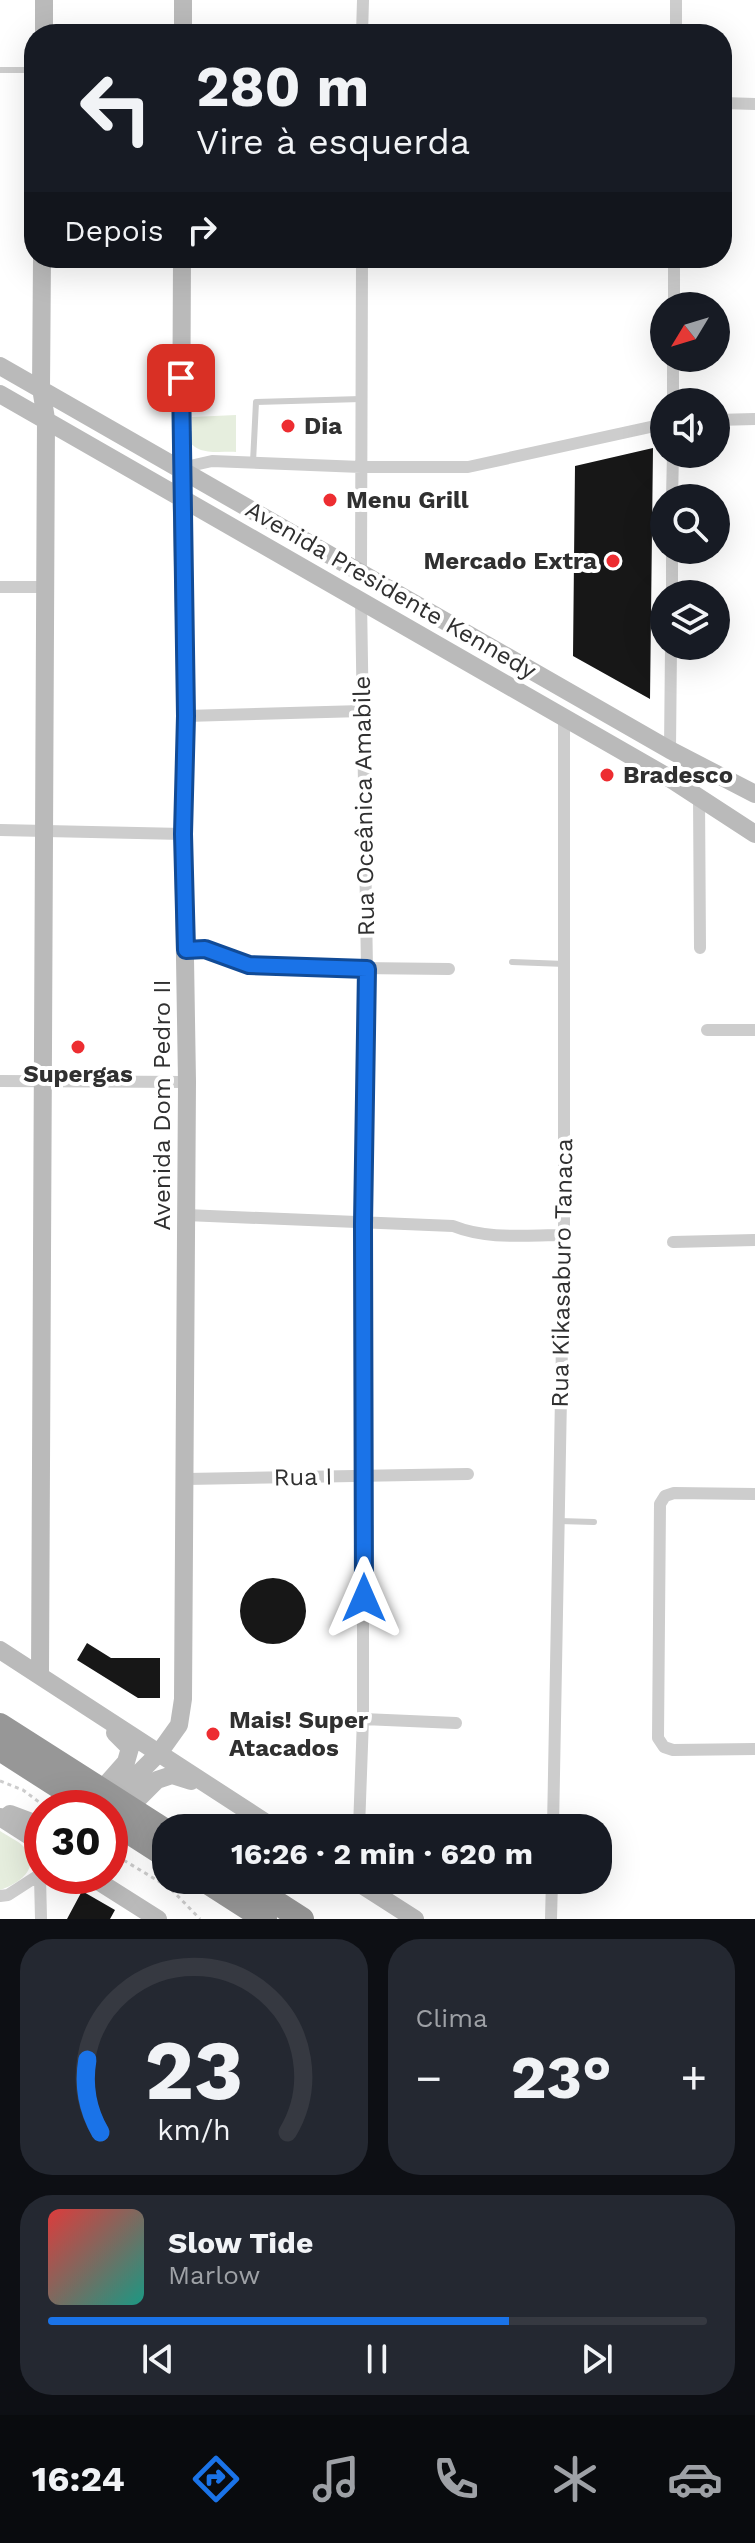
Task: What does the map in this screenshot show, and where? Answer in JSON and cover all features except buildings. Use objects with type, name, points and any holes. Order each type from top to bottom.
[{"type":"highway","points":[[0,1725],[73,1790]]},
{"type":"highway","points":[[0,1749],[57,1774],[152,1830]]},
{"type":"highway","points":[[128,1825],[152,1831]]},
{"type":"highway","points":[[226,1894],[265,1919]]},
{"type":"highway","points":[[263,1894],[302,1919]]},
{"type":"street","points":[[44,0],[44,24]]},
{"type":"street","points":[[183,0],[183,24]]},
{"type":"street","points":[[362,24],[363,0]]},
{"type":"street","points":[[676,0],[676,24]]},
{"type":"street","points":[[732,103],[755,104]]},
{"type":"street","points":[[40,1675],[46,587],[46,419],[41,388],[42,268]]},
{"type":"street","name":"Avenida Dom Pedro II","points":[[122,1790],[159,1753],[179,1725],[183,1699],[187,1082],[183,834],[186,716],[181,468],[182,268]]},
{"type":"street","points":[[361,572],[362,268]]},
{"type":"street","points":[[674,268],[674,292]]},
{"type":"street","name":"Avenida Presidente Kennedy","points":[[0,366],[670,750],[755,794]]},
{"type":"street","name":"Avenida Presidente Kennedy","points":[[0,394],[564,717],[755,834]]},
{"type":"street","points":[[730,420],[755,419]]},
{"type":"street","points":[[181,468],[212,461],[361,467],[468,467],[650,427]]},
{"type":"street","points":[[0,587],[46,587]]},
{"type":"street","name":"Rua Oceânica Amabile","points":[[360,1814],[363,1719],[363,1224],[367,969],[361,600]]},
{"type":"street","points":[[670,750],[671,660]]},
{"type":"street","points":[[186,716],[362,711]]},
{"type":"street","name":"Rua Kikasaburo Tanaca","points":[[553,1814],[564,1235],[564,717]]},
{"type":"street","points":[[699,797],[700,948]]},
{"type":"street","points":[[0,830],[183,834]]},
{"type":"street","points":[[186,950],[205,949],[234,961],[258,966],[449,969]]},
{"type":"street","points":[[707,1030],[755,1030]]},
{"type":"street","points":[[0,1081],[187,1082]]},
{"type":"street","points":[[186,1215],[453,1226],[488,1236],[564,1235]]},
{"type":"street","points":[[673,1242],[755,1240]]},
{"type":"street","name":"Rua I","points":[[186,1479],[468,1474]]},
{"type":"street","points":[[755,1494],[674,1493],[665,1496],[660,1504],[658,1738],[664,1747],[673,1750],[755,1749]]},
{"type":"street","points":[[0,1650],[252,1814]]},
{"type":"street","points":[[100,1716],[130,1748],[126,1762],[102,1790]]},
{"type":"street","points":[[363,1719],[456,1723]]},
{"type":"street","points":[[128,1809],[157,1780],[172,1775],[212,1788]]},
{"type":"street","points":[[0,1810],[24,1819]]},
{"type":"street","points":[[0,1817],[24,1832]]},
{"type":"street","points":[[0,1896],[23,1886],[33,1889],[41,1898]]},
{"type":"street","points":[[41,1894],[41,1919]]},
{"type":"street","points":[[115,1894],[158,1919]]},
{"type":"street","points":[[376,1894],[415,1919]]},
{"type":"street","points":[[551,1919],[552,1894]]},
{"type":"lane","points":[[0,70],[24,70]]},
{"type":"lane","points":[[253,462],[256,402],[361,399]]},
{"type":"lane","points":[[512,962],[565,964]]},
{"type":"lane","points":[[559,1521],[594,1522]]},
{"type":"path","points":[[0,1781],[24,1791]]},
{"type":"path","points":[[128,1863],[170,1888],[200,1919]]},
{"type":"green space","points":[[236,415],[236,452],[200,450],[189,441],[186,434],[192,431],[192,417]]},
{"type":"green space","points":[[0,1831],[24,1848],[24,1876],[0,1890]]},
{"type":"place","name":"Dia","points":[[288,426]]},
{"type":"place","name":"Menu Grill","points":[[330,500]]},
{"type":"place","name":"Mercado Extra","points":[[613,561]]},
{"type":"place","name":"Bradesco","points":[[607,775]]},
{"type":"place","name":"Supergas","points":[[78,1047]]},
{"type":"place","name":"Mais! Super Atacados","points":[[213,1734]]},
{"type":"route","points":[[181,378],[186,950],[205,949],[234,961],[267,967],[367,969],[363,1224],[364,1598]]}]
